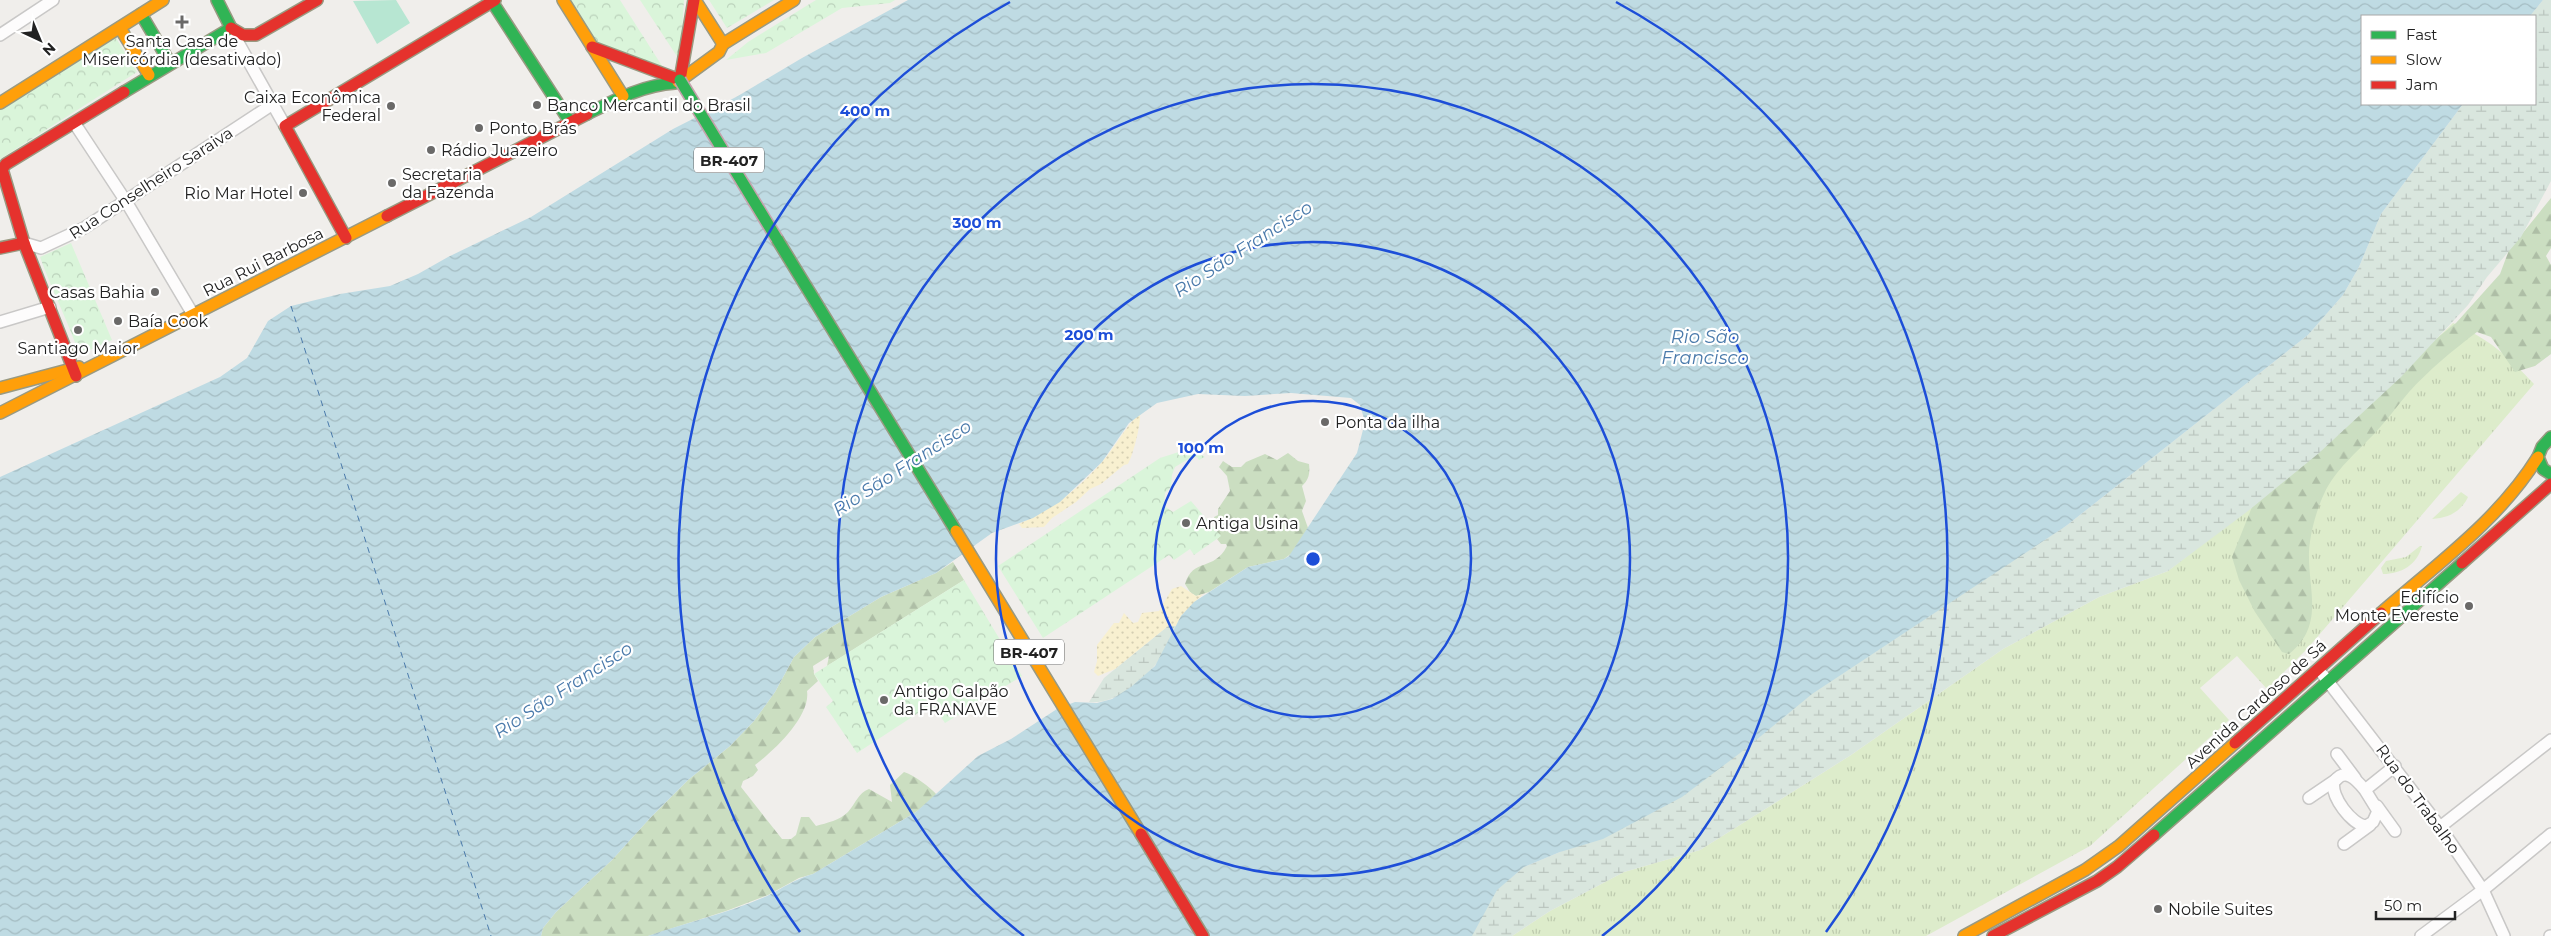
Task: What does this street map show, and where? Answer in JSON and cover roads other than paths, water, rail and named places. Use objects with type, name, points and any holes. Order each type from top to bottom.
[{"type":"main road","points":[[0,103],[163,0]]},
{"type":"main road","points":[[217,0],[230,28],[243,35],[256,35],[317,0]]},
{"type":"main road","points":[[346,238],[284,126],[493,0],[570,122]]},
{"type":"main road","points":[[563,0],[623,96]]},
{"type":"main road","points":[[678,82],[718,52],[722,41],[794,0]]},
{"type":"main road","points":[[678,82],[694,3]]},
{"type":"main road","points":[[694,3],[722,41]]},
{"type":"main road","points":[[141,14],[170,63]]},
{"type":"main road","points":[[120,28],[149,75]]},
{"type":"main road","points":[[74,372],[24,243],[2,172],[6,164],[75,124],[149,75],[230,28]]},
{"type":"main road","points":[[592,47],[678,82]]},
{"type":"main road","name":"Rua Rui Barbosa","points":[[74,372],[92,366],[192,313],[346,238],[623,96],[660,84],[678,82]]},
{"type":"main road","name":"BR-407","points":[[678,82],[778,239],[798,252],[854,344],[855,368]]},
{"type":"main road","name":"BR-407","points":[[778,239],[776,260],[835,354],[855,368],[1203,936]]},
{"type":"main road","points":[[0,248],[24,243]]},
{"type":"main road","points":[[0,388],[74,372]]},
{"type":"main road","points":[[0,413],[74,372]]},
{"type":"main road","name":"Avenida Cardoso de Sá","points":[[1964,936],[2102,859],[2319,670],[2501,507],[2521,484],[2542,447],[2551,437]]},
{"type":"main road","points":[[2538,457],[2543,468],[2551,474]]},
{"type":"main road","name":"Avenida Cardoso de Sá","points":[[1994,936],[2097,881],[2117,867],[2551,484]]},
{"type":"street","points":[[0,35],[53,0]]},
{"type":"street","points":[[230,28],[284,126]]},
{"type":"street","name":"Rua Conselheiro Saraiva","points":[[24,243],[41,248],[64,239],[273,104]]},
{"type":"street","points":[[75,124],[125,200],[192,313]]},
{"type":"street","points":[[0,322],[50,307]]},
{"type":"street","name":"Rua do Trabalho","points":[[2319,670],[2395,766],[2440,827],[2483,890],[2504,936]]},
{"type":"street","points":[[2440,827],[2551,740]]},
{"type":"street","points":[[2337,754],[2395,831]]},
{"type":"street","points":[[2364,790],[2395,766]]},
{"type":"street","points":[[2310,798],[2345,775],[2356,779]]},
{"type":"street","points":[[2337,779],[2333,787],[2335,795],[2355,822],[2366,826],[2373,822]]},
{"type":"street","points":[[2344,844],[2373,822],[2378,811],[2374,803]]},
{"type":"street","points":[[2420,936],[2483,890],[2551,834]]},
{"type":"water","name":"Rio São Francisco","points":[[908,0],[2543,0],[2531,15],[2361,15],[2361,105],[2462,105],[2381,214],[2359,267],[2343,295],[2308,335],[2066,526],[1812,694],[1744,750],[1682,797],[1603,839],[1560,852],[1524,867],[1497,890],[1472,936],[648,936],[753,902],[813,874],[916,812],[978,756],[1011,739],[1057,709],[1075,702],[1097,703],[1112,699],[1131,687],[1155,666],[1181,616],[1194,602],[1248,567],[1284,559],[1289,556],[1357,453],[1365,422],[1360,405],[1351,398],[1291,393],[1245,396],[1198,394],[1157,403],[1129,423],[1102,462],[1060,502],[1033,518],[992,533],[936,573],[881,597],[815,637],[794,657],[775,692],[754,721],[730,746],[688,780],[612,860],[556,912],[543,928],[541,936],[0,936],[0,477],[220,377],[247,358],[268,321],[291,306],[340,294],[390,286],[418,274],[448,257],[531,217],[673,129],[738,96],[802,58]]},
{"type":"place","name":"Santa Casa de Misericórdia (desativado)","points":[[182,22]]},
{"type":"place","name":"Banco Mercantil do Brasil","points":[[537,105]]},
{"type":"place","name":"Caixa Econômica Federal","points":[[391,106]]},
{"type":"place","name":"Ponto Brás","points":[[479,128]]},
{"type":"place","name":"Rádio Juazeiro","points":[[431,150]]},
{"type":"place","name":"Secretaria da Fazenda","points":[[392,183]]},
{"type":"place","name":"Rio Mar Hotel","points":[[303,193]]},
{"type":"place","name":"Casas Bahia","points":[[155,292]]},
{"type":"place","name":"Baía Cook","points":[[118,321]]},
{"type":"place","name":"Santiago Maior","points":[[78,330]]},
{"type":"place","name":"Ponta da ilha","points":[[1325,422]]},
{"type":"place","name":"Antiga Usina","points":[[1186,523]]},
{"type":"place","name":"Edifício Monte Evereste","points":[[2469,606]]},
{"type":"place","name":"Antigo Galpão da FRANAVE","points":[[884,700]]},
{"type":"place","name":"Nobile Suites","points":[[2158,909]]}]
